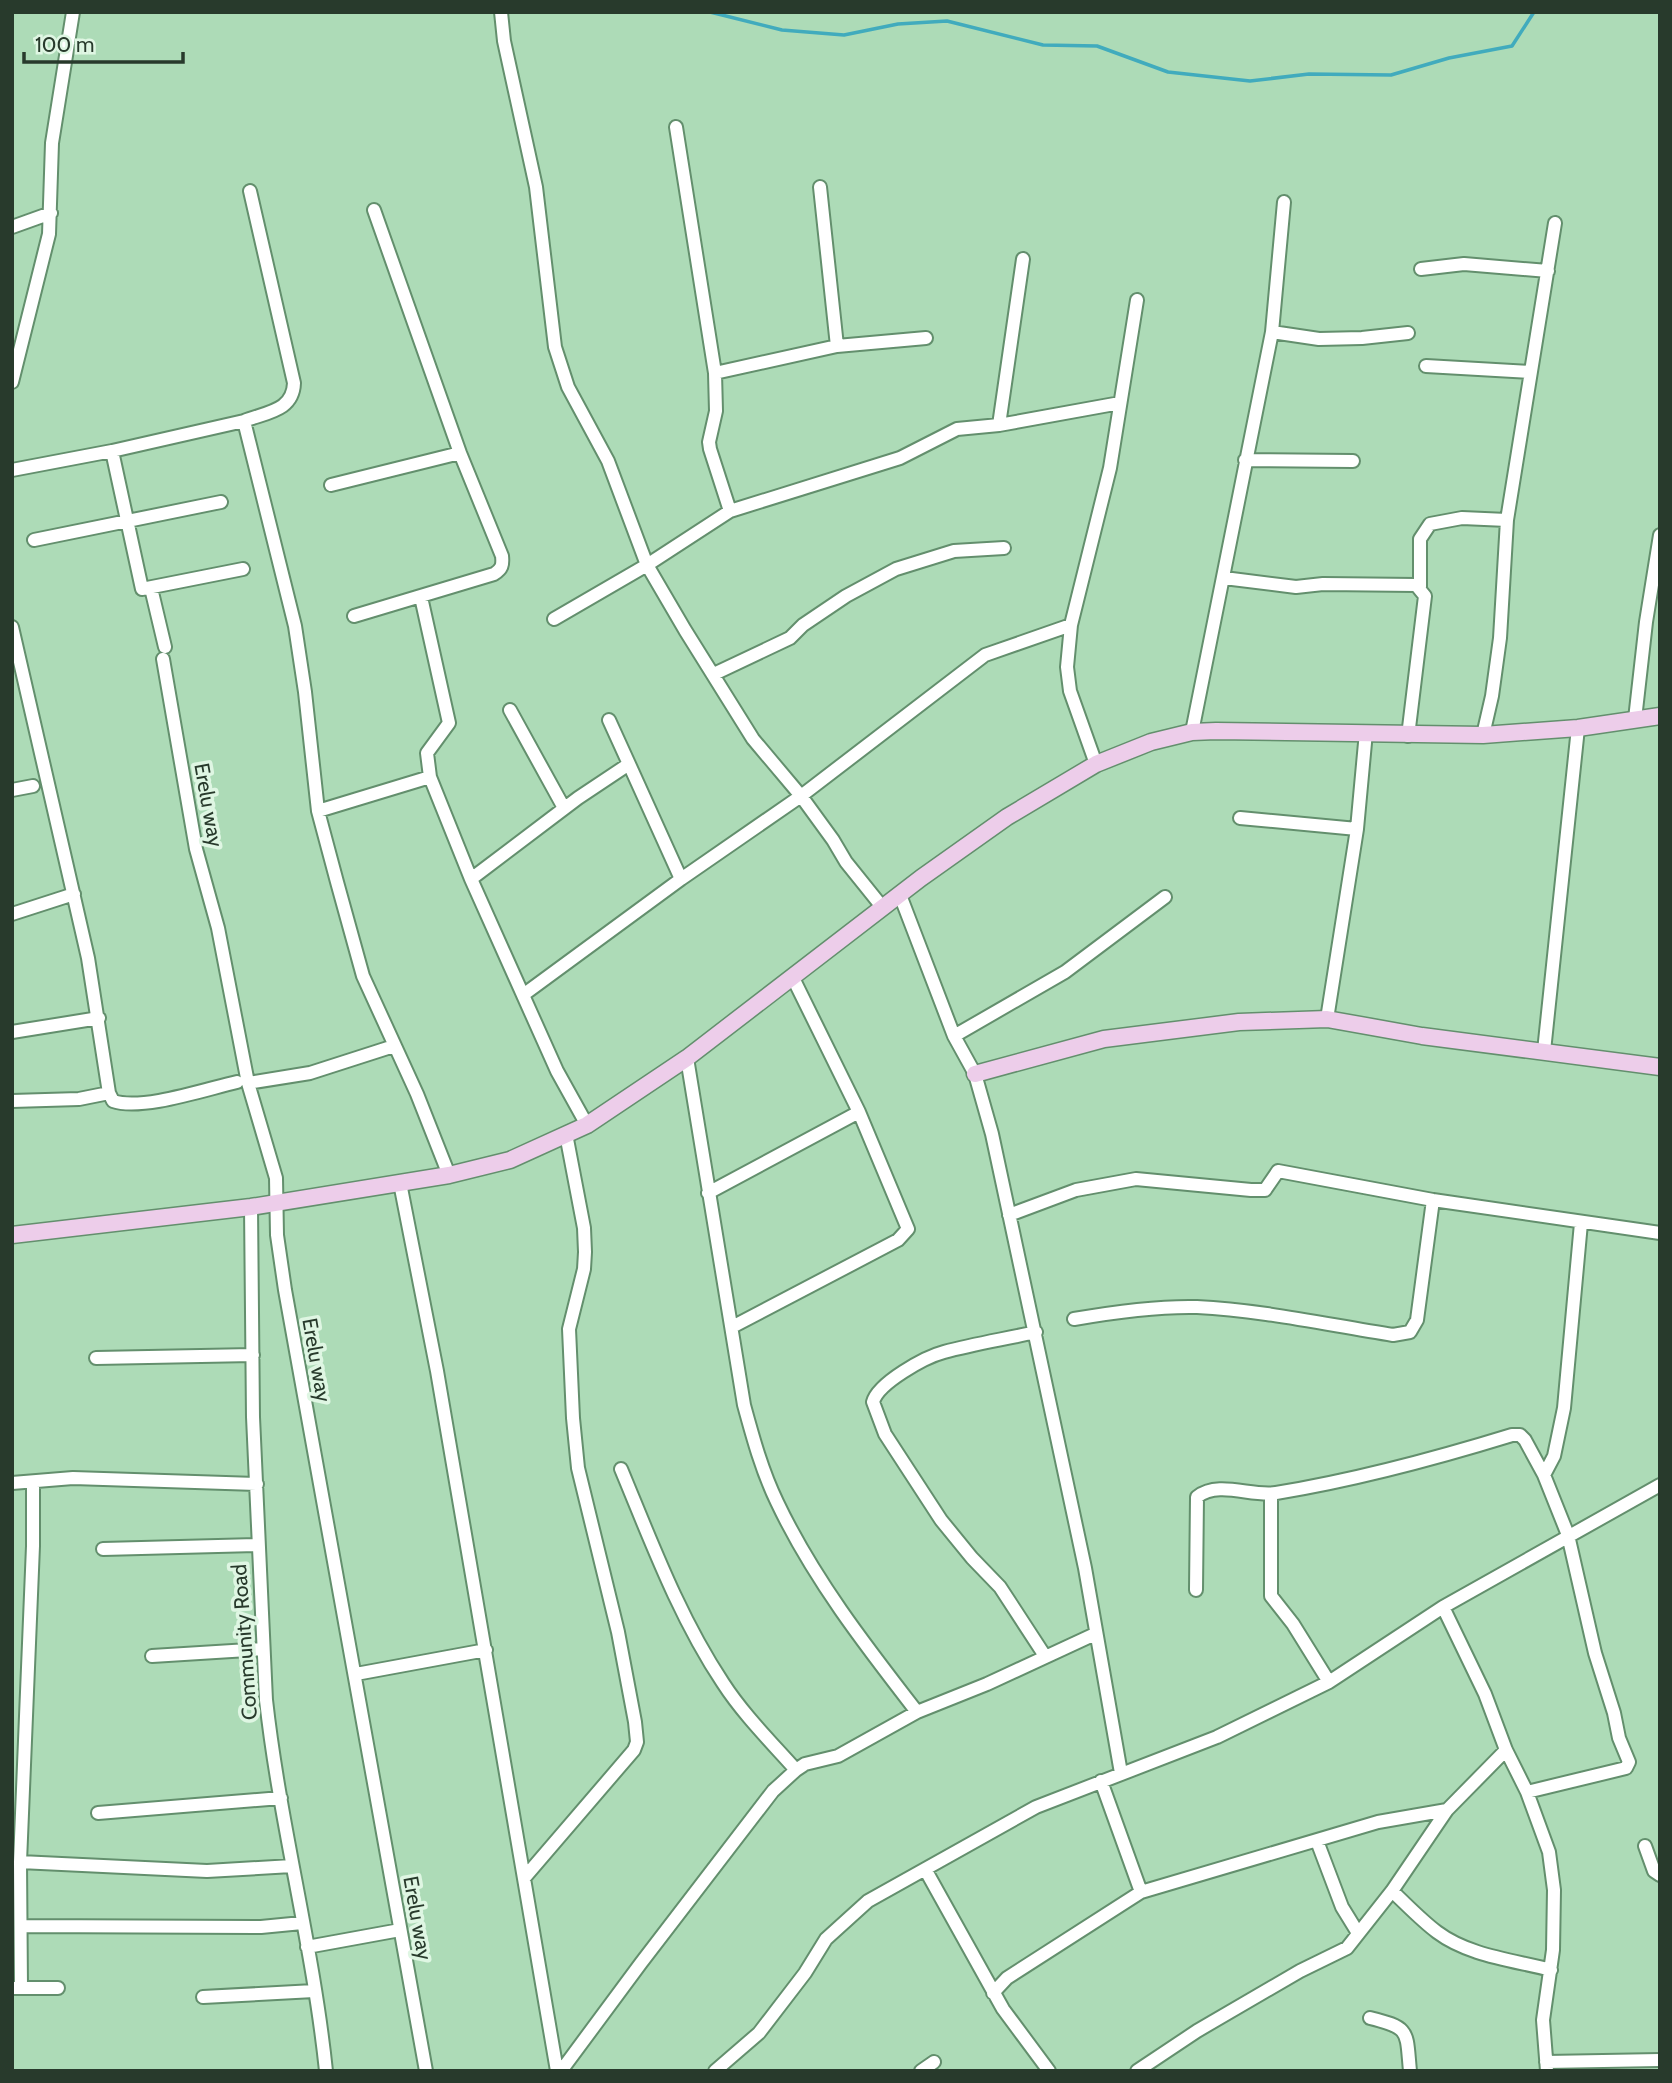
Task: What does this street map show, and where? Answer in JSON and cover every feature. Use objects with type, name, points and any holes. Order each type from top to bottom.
[{"type":"street","points":[[12,382],[44,261],[51,213],[52,143],[73,12]]},
{"type":"street","points":[[501,12],[504,41],[536,187],[555,347],[568,387],[613,471],[647,565],[685,630],[753,739],[801,796],[846,862],[883,908]]},
{"type":"street","points":[[676,127],[715,373],[716,411],[709,442],[730,511]]},
{"type":"street","points":[[820,187],[837,346]]},
{"type":"street","points":[[12,470],[244,421],[290,401],[294,383],[250,191]]},
{"type":"street","points":[[1192,732],[1272,331],[1284,202]]},
{"type":"street","points":[[354,616],[494,574],[503,564],[460,453],[373,210]]},
{"type":"street","points":[[12,227],[51,213]]},
{"type":"street","points":[[1483,735],[1492,696],[1500,638],[1507,520],[1555,223]]},
{"type":"street","points":[[999,425],[1023,259]]},
{"type":"street","points":[[1421,269],[1464,264],[1548,271]]},
{"type":"street","points":[[1096,764],[1070,691],[1067,667],[1071,625],[1110,468],[1138,300]]},
{"type":"street","points":[[1272,331],[1319,339],[1408,333]]},
{"type":"street","points":[[715,373],[837,346],[926,338]]},
{"type":"street","points":[[1426,366],[1531,372]]},
{"type":"street","points":[[554,619],[647,565],[730,511],[900,458],[957,429],[999,425],[1119,403]]},
{"type":"street","points":[[244,421],[296,626],[318,811],[363,976],[449,1175]]},
{"type":"street","points":[[112,451],[142,589],[243,569]]},
{"type":"street","points":[[331,485],[460,453]]},
{"type":"street","points":[[1245,460],[1353,461]]},
{"type":"street","points":[[34,540],[221,502]]},
{"type":"street","points":[[1408,736],[1425,596],[1420,587],[1420,540],[1430,524],[1462,519],[1507,520]]},
{"type":"street","points":[[1635,719],[1646,622],[1660,535]]},
{"type":"street","points":[[714,674],[790,638],[803,625],[895,569],[954,551],[1004,548]]},
{"type":"street","points":[[1224,578],[1296,587],[1323,584],[1420,587]]},
{"type":"street","name":"Erelu way","points":[[152,588],[191,825],[218,928],[242,1083],[272,1159],[276,1178],[277,1235],[285,1290],[426,2071]]},
{"type":"street","points":[[421,597],[448,716],[447,728],[427,753],[430,777],[471,878],[556,1071],[587,1125]]},
{"type":"street","points":[[523,995],[681,879],[801,796],[985,654],[1071,625]]},
{"type":"street","points":[[12,626],[16,659],[89,958],[99,1018],[104,1073],[113,1101],[142,1103],[242,1083],[310,1073],[394,1046]]},
{"type":"street","points":[[510,710],[565,808]]},
{"type":"street","points":[[12,1235],[251,1206],[449,1175],[510,1160],[587,1125],[687,1058],[900,894],[1007,817],[1096,764],[1151,742],[1192,732],[1483,735],[1578,728],[1660,716]]},
{"type":"street","points":[[609,720],[681,879]]},
{"type":"street","points":[[1544,1051],[1578,728]]},
{"type":"street","points":[[1327,1018],[1357,829],[1366,732]]},
{"type":"street","points":[[471,878],[629,764]]},
{"type":"street","points":[[318,811],[430,777]]},
{"type":"street","points":[[12,790],[33,786]]},
{"type":"street","points":[[1240,818],[1357,829]]},
{"type":"street","points":[[12,914],[74,894]]},
{"type":"street","points":[[900,894],[954,1036],[975,1074],[992,1134],[1085,1568],[1121,1773]]},
{"type":"street","points":[[954,1036],[1065,972],[1165,897]]},
{"type":"street","points":[[732,1327],[898,1240],[907,1231],[905,1218],[859,1112],[793,978]]},
{"type":"street","points":[[12,1032],[99,1018]]},
{"type":"street","points":[[975,1074],[1104,1039],[1238,1022],[1327,1018],[1422,1037],[1660,1066]]},
{"type":"street","points":[[687,1058],[744,1405],[758,1453],[776,1501],[809,1562],[856,1634],[917,1712]]},
{"type":"street","points":[[12,1101],[79,1099],[109,1093]]},
{"type":"street","points":[[708,1193],[859,1112]]},
{"type":"street","points":[[525,1877],[634,1750],[636,1742],[635,1721],[618,1632],[578,1468],[569,1329],[584,1269],[585,1252],[566,1134]]},
{"type":"street","points":[[1009,1215],[1076,1190],[1136,1179],[1265,1189],[1278,1171],[1433,1200],[1660,1233]]},
{"type":"street","points":[[400,1183],[439,1385],[559,2071]]},
{"type":"street","points":[[1074,1319],[1112,1312],[1195,1307],[1233,1310],[1393,1335],[1410,1332],[1417,1320],[1433,1200]]},
{"type":"street","name":"Community Road","points":[[251,1206],[257,1545],[270,1743],[307,1947],[326,2071]]},
{"type":"street","points":[[1544,1475],[1554,1457],[1564,1408],[1581,1223]]},
{"type":"street","points":[[1036,1332],[940,1353],[885,1383],[873,1402],[885,1434],[941,1520],[1000,1587],[1045,1656]]},
{"type":"street","points":[[96,1358],[253,1355]]},
{"type":"street","points":[[1196,1590],[1197,1497],[1203,1492],[1237,1490],[1272,1494],[1373,1475],[1511,1435],[1520,1435],[1544,1475],[1568,1535],[1595,1653],[1619,1738],[1629,1762],[1626,1768],[1527,1792]]},
{"type":"street","points":[[621,1469],[673,1591],[706,1655],[724,1685],[796,1770]]},
{"type":"street","points":[[12,1483],[73,1478],[257,1483]]},
{"type":"street","points":[[33,1482],[33,1546],[20,1862],[21,1926],[16,1987],[58,1987]]},
{"type":"street","points":[[715,2071],[759,2033],[805,1973],[826,1939],[869,1900],[1036,1807],[1217,1737],[1329,1682],[1443,1607],[1510,1571],[1568,1535],[1659,1488]]},
{"type":"street","points":[[1272,1494],[1270,1595],[1293,1625],[1329,1682]]},
{"type":"street","points":[[103,1549],[257,1545]]},
{"type":"street","points":[[1443,1607],[1485,1694],[1506,1750],[1527,1792],[1549,1852],[1554,1890],[1553,1950],[1543,2020],[1547,2066],[1660,2060]]},
{"type":"street","points":[[559,2071],[773,1791],[796,1770],[806,1764],[847,1752],[917,1712],[987,1684],[1045,1656],[1059,1653],[1095,1634]]},
{"type":"street","points":[[152,1656],[263,1649]]},
{"type":"street","points":[[356,1674],[486,1650]]},
{"type":"street","points":[[1137,2071],[1197,2031],[1300,1971],[1347,1948],[1392,1891],[1447,1810],[1506,1750]]},
{"type":"street","points":[[1101,1781],[1141,1892]]},
{"type":"street","points":[[98,1813],[281,1798]]},
{"type":"street","points":[[993,1993],[1007,1978],[1141,1892],[1378,1822],[1447,1810]]},
{"type":"street","points":[[1317,1841],[1342,1906],[1358,1933]]},
{"type":"street","points":[[1645,1846],[1654,1871],[1660,1875]]},
{"type":"street","points":[[20,1862],[207,1871],[292,1866]]},
{"type":"street","points":[[925,1869],[993,1993],[1049,2071]]},
{"type":"street","points":[[1392,1891],[1438,1933],[1464,1946],[1482,1954],[1551,1970]]},
{"type":"street","points":[[21,1926],[261,1927],[302,1923]]},
{"type":"street","points":[[307,1947],[400,1930]]},
{"type":"street","points":[[203,1997],[314,1991]]},
{"type":"street","points":[[1370,2018],[1402,2028],[1407,2034],[1410,2071]]},
{"type":"street","points":[[921,2071],[934,2062]]},
{"type":"waterway","points":[[710,12],[782,30],[844,35],[898,24],[947,21],[1043,45],[1097,46],[1168,72],[1250,81],[1309,74],[1391,75],[1449,58],[1512,46],[1534,12]]}]
